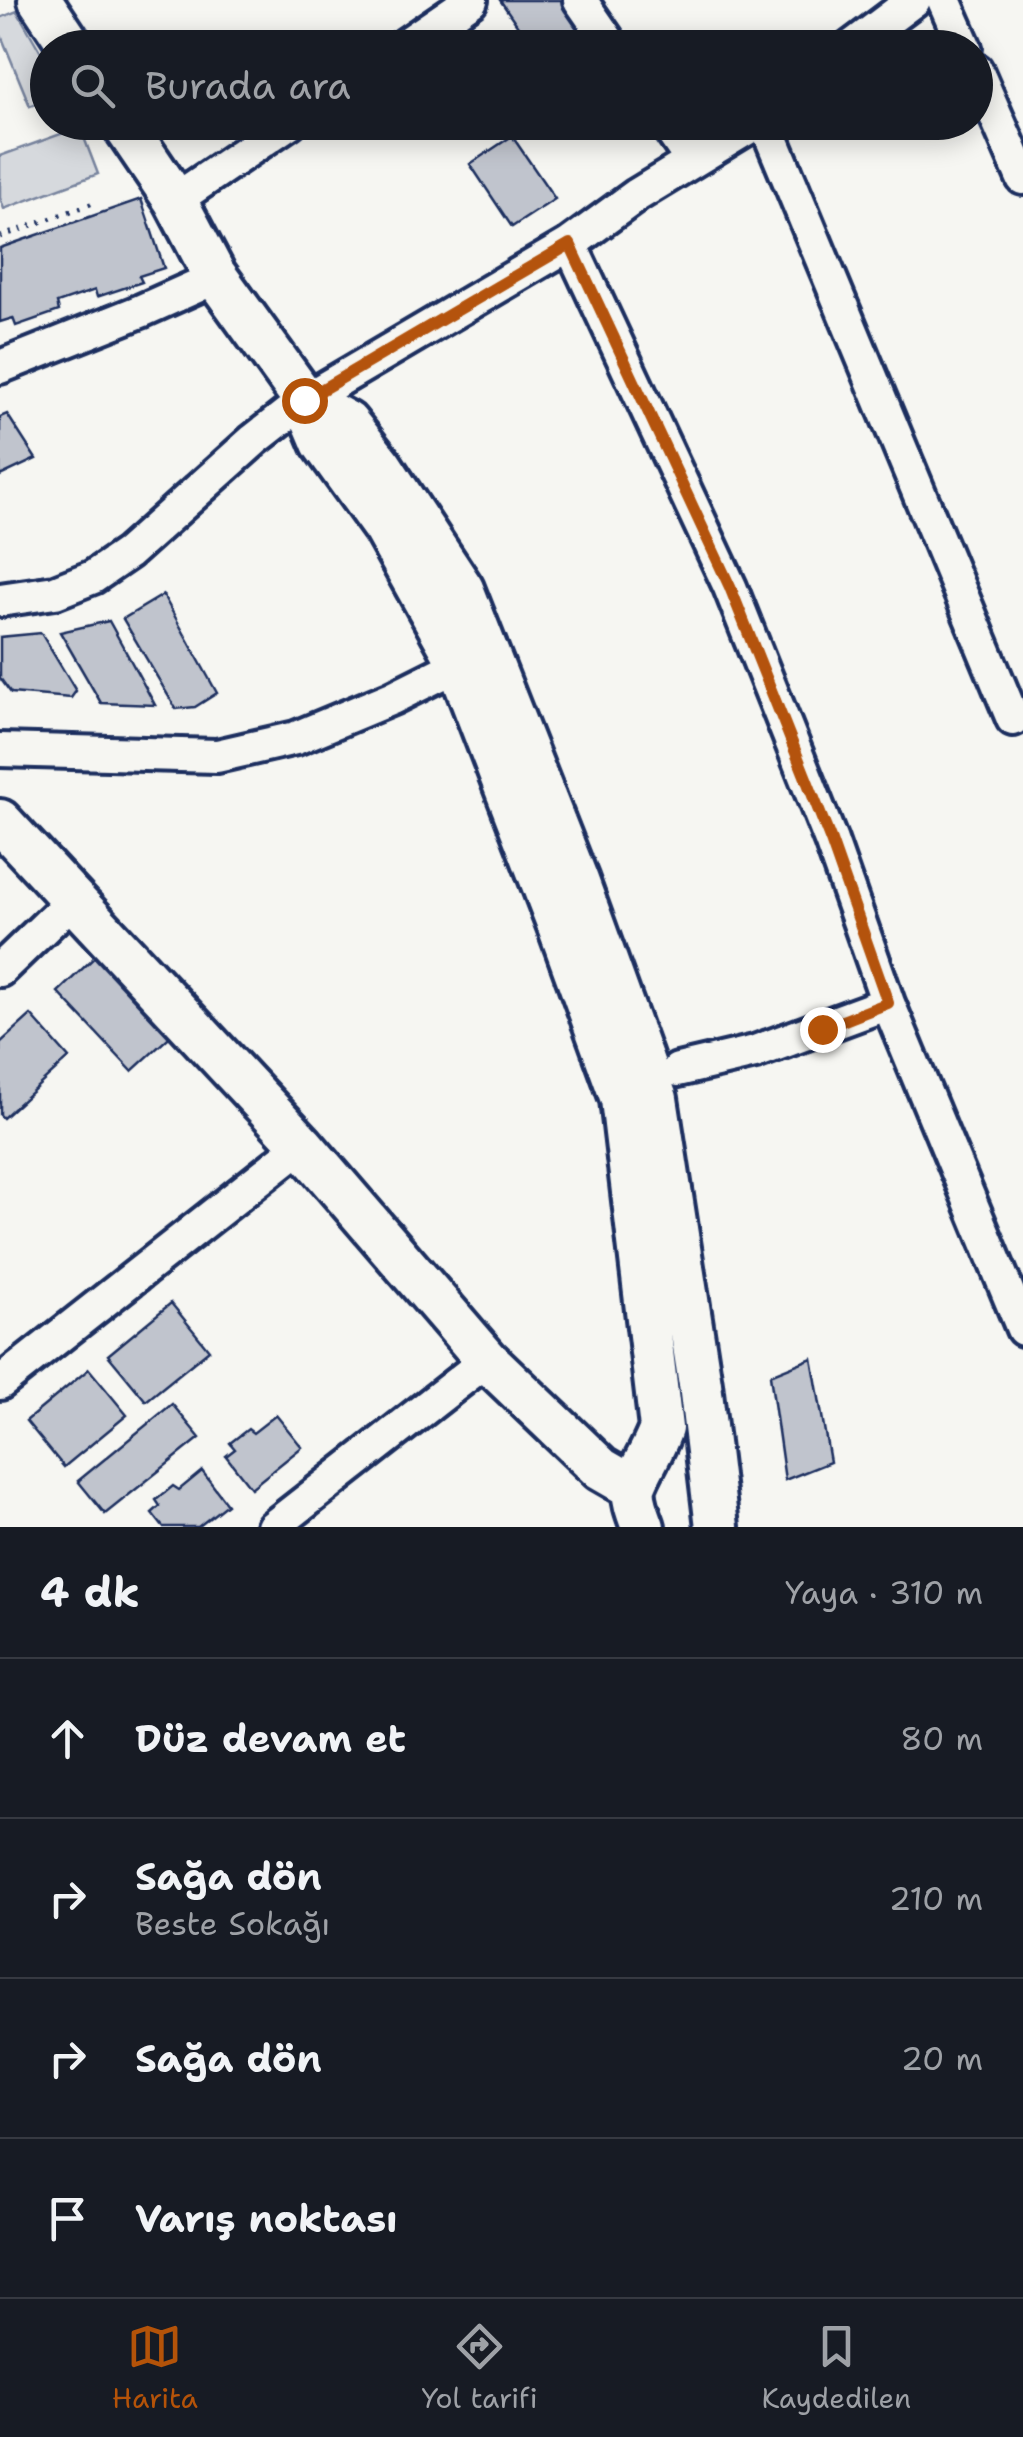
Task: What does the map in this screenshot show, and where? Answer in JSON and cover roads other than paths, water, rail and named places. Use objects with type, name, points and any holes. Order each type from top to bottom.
[{"type":"main road","points":[[40,0],[60,30]]},
{"type":"main road","points":[[134,140],[174,200],[214,274],[304,400],[323,443],[385,529],[458,665],[558,922],[622,1099],[661,1428],[642,1503]]},
{"type":"main road","points":[[304,400],[347,423],[462,589],[578,881],[656,1099],[700,1384],[708,1515]]},
{"type":"main road","points":[[0,822],[302,1145],[487,1360],[601,1470],[642,1503]]},
{"type":"main road","points":[[642,1503],[666,1458],[686,1463],[703,1476],[708,1515]]},
{"type":"street","points":[[427,30],[471,0]]},
{"type":"street","points":[[580,0],[601,30]]},
{"type":"street","points":[[944,0],[958,30]]},
{"type":"street","points":[[872,30],[905,2]]},
{"type":"street","points":[[993,109],[1023,178]]},
{"type":"street","points":[[174,200],[263,140]]},
{"type":"street","points":[[677,140],[692,161]]},
{"type":"street","points":[[0,600],[55,592],[94,578],[304,400],[570,244],[637,195],[727,140]]},
{"type":"street","points":[[772,140],[1013,719]]},
{"type":"street","points":[[570,244],[730,587],[831,841],[888,1003],[1023,1329]]},
{"type":"street","points":[[0,367],[141,311],[197,286],[214,274]]},
{"type":"street","points":[[0,750],[218,756],[296,738],[458,665]]},
{"type":"street","points":[[0,970],[73,900]]},
{"type":"street","points":[[678,1070],[755,1052],[888,1003]]},
{"type":"street","points":[[0,1383],[302,1145]]},
{"type":"street","points":[[273,1527],[487,1360]]}]
